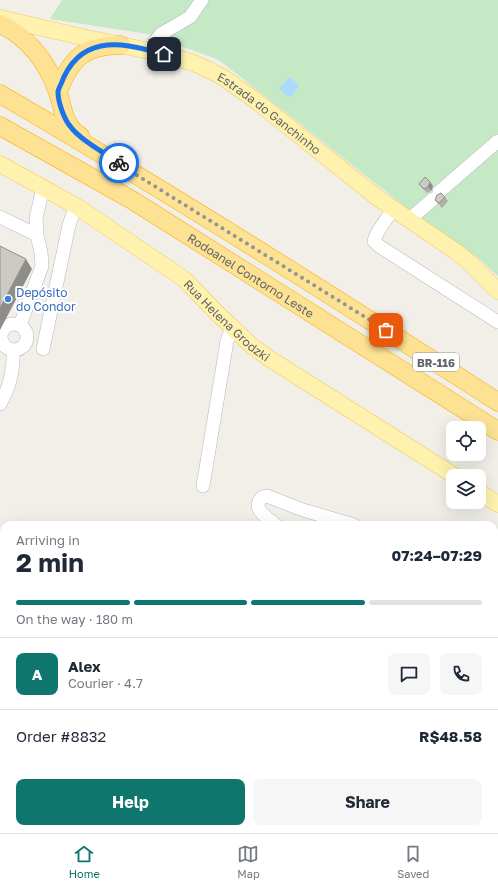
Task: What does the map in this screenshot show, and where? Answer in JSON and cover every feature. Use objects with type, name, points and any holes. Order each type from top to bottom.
[{"type":"highway","points":[[0,24],[14,31],[34,49],[47,67],[58,92],[62,110],[70,127],[77,134],[135,174]]},
{"type":"highway","points":[[58,92],[68,69],[82,54],[99,47],[121,45]]},
{"type":"highway","name":"Rodoanel Contorno Leste","points":[[0,94],[135,174],[373,322],[498,402]]},
{"type":"highway","name":"Rodoanel Contorno Leste","points":[[0,126],[132,200],[498,431]]},
{"type":"main road","name":"Estrada do Ganchinho","points":[[0,18],[82,38],[169,55],[194,63],[224,78],[254,100],[354,180],[393,209],[458,253],[498,291]]},
{"type":"main road","name":"Rua Helena Grodzki","points":[[0,164],[76,206],[184,279],[252,346],[446,471]]},
{"type":"main road","points":[[486,496],[498,504]]},
{"type":"street","points":[[148,50],[161,34],[190,17],[202,0]]},
{"type":"street","points":[[409,220],[498,141]]},
{"type":"street","points":[[20,325],[42,266],[36,218],[43,188]]},
{"type":"street","points":[[43,349],[69,225],[76,206]]},
{"type":"street","points":[[393,209],[388,219],[376,235],[374,241],[378,246],[498,322]]},
{"type":"street","points":[[0,216],[37,235]]},
{"type":"street","points":[[16,324],[20,325],[26,330],[28,338],[21,348],[13,350],[6,346],[1,335],[8,325],[16,324]]},
{"type":"street","points":[[203,486],[227,341],[232,327]]},
{"type":"street","points":[[0,404],[7,393],[13,373],[13,350]]},
{"type":"street","points":[[271,521],[260,512],[258,506],[259,501],[263,497],[268,496],[303,510],[340,521]]},
{"type":"green space","points":[[62,0],[498,0],[498,276],[477,257],[422,220],[219,60],[148,34],[50,19]]},
{"type":"water","points":[[289,77],[299,85],[291,97],[279,89]]},
{"type":"building","points":[[425,177],[430,182],[428,187],[424,189],[419,184]]},
{"type":"building","points":[[441,193],[445,197],[439,203],[435,200],[437,195]]},
{"type":"building","points":[[0,246],[26,259],[0,308]]},
{"type":"way so far","points":[[119,163],[386,330]]},
{"type":"place","name":"Depósito do Condor","points":[[8,299]]},
{"type":"route","points":[[119,163],[77,134],[70,127],[65,119],[58,92],[63,78],[74,61],[82,54],[99,47],[121,45],[164,54]]}]
